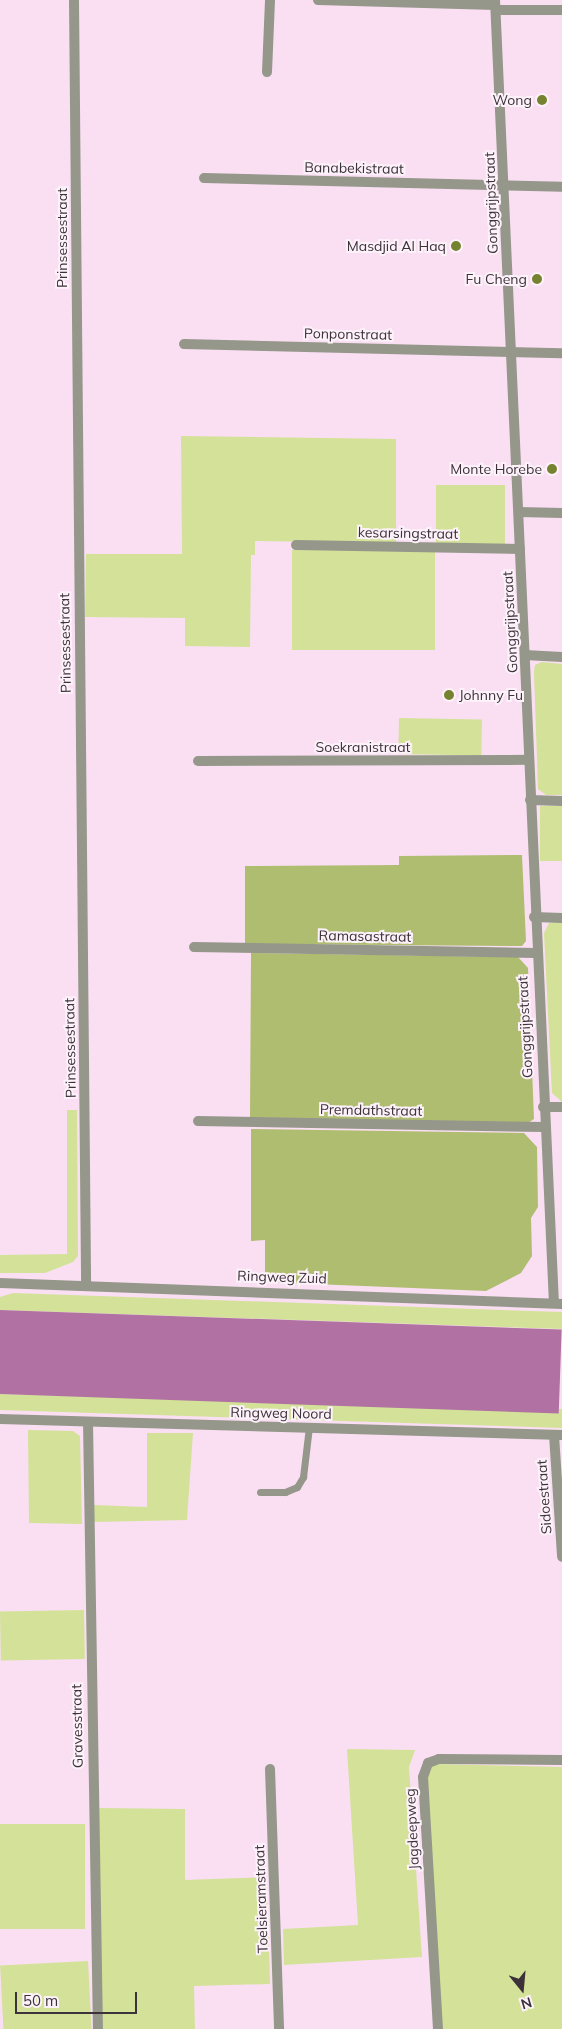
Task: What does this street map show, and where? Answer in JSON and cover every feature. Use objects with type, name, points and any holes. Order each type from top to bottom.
[{"type":"street","name":"Prinsessestraat","points":[[74,0],[86,1285]]},
{"type":"street","points":[[267,72],[270,0]]},
{"type":"street","points":[[318,0],[495,5],[562,10]]},
{"type":"street","name":"Gonggrijpstraat","points":[[495,5],[505,185],[510,352],[525,655],[535,953],[544,1126],[558,1303]]},
{"type":"street","name":"Banabekistraat","points":[[204,178],[562,187]]},
{"type":"street","name":"Ponponstraat","points":[[184,344],[562,352]]},
{"type":"street","points":[[518,512],[562,514]]},
{"type":"street","name":"kesarsingstraat","points":[[296,545],[520,549]]},
{"type":"street","points":[[525,655],[562,657]]},
{"type":"street","name":"Soekranistraat","points":[[198,761],[529,760]]},
{"type":"street","points":[[530,800],[562,801]]},
{"type":"street","points":[[534,917],[562,918]]},
{"type":"street","name":"Ramasastraat","points":[[194,947],[535,953]]},
{"type":"street","points":[[543,1106],[562,1107]]},
{"type":"street","name":"Premdathstraat","points":[[198,1121],[544,1126]]},
{"type":"street","name":"Ringweg Zuid","points":[[0,1283],[558,1303]]},
{"type":"street","name":"Ringweg Noord","points":[[0,1419],[558,1435]]},
{"type":"street","name":"Gravesstraat","points":[[88,1422],[98,2029]]},
{"type":"street","name":"Sidoestraat","points":[[558,1435],[562,1557]]},
{"type":"street","name":"Jagdeepweg","points":[[438,2029],[423,1777],[428,1763],[439,1759],[562,1760]]},
{"type":"street","name":"Toelsieramstraat","points":[[270,1769],[279,2029]]},
{"type":"lane","points":[[260,1492],[285,1492],[297,1487],[303,1477],[309,1427]]},
{"type":"green space","points":[[181,436],[396,439],[396,543],[255,541],[255,555],[251,555],[250,647],[185,646],[185,618],[85,617],[86,554],[182,554]]},
{"type":"green space","points":[[436,485],[505,485],[505,544],[436,544]]},
{"type":"green space","points":[[292,550],[435,550],[435,650],[292,650]]},
{"type":"green space","points":[[542,662],[562,664],[562,795],[546,795],[538,789],[534,672],[535,665]]},
{"type":"green space","points":[[399,718],[482,719],[481,755],[398,754]]},
{"type":"green space","points":[[540,806],[562,806],[562,861],[540,861]]},
{"type":"green space","points":[[522,855],[526,941],[522,946],[245,944],[245,866],[399,865],[399,856]]},
{"type":"green space","points":[[562,921],[562,1102],[552,1093],[544,933],[549,923]]},
{"type":"green space","points":[[251,953],[518,957],[528,968],[534,1119],[528,1123],[250,1119]]},
{"type":"green space","points":[[67,1110],[77,1110],[78,1256],[73,1262],[45,1273],[0,1273],[0,1255],[67,1254]]},
{"type":"green space","points":[[251,1129],[524,1133],[537,1147],[538,1207],[531,1218],[532,1256],[521,1273],[486,1291],[265,1282],[265,1240],[251,1241]]},
{"type":"green space","points":[[13,1293],[562,1312],[562,1329],[0,1310],[0,1297]]},
{"type":"green space","points":[[0,1394],[562,1409],[562,1428],[0,1410]]},
{"type":"green space","points":[[28,1430],[73,1431],[80,1436],[82,1524],[29,1523]]},
{"type":"green space","points":[[147,1433],[193,1433],[187,1520],[94,1522],[94,1505],[147,1507]]},
{"type":"green space","points":[[84,1610],[85,1659],[1,1660],[0,1611]]},
{"type":"green space","points":[[347,1749],[415,1750],[409,1767],[422,1957],[284,1965],[283,1929],[358,1925]]},
{"type":"green space","points":[[435,1764],[562,1767],[562,2029],[435,2029],[426,1767]]},
{"type":"green space","points":[[98,1808],[185,1809],[185,1880],[267,1877],[270,1984],[194,1986],[195,2029],[101,2029]]},
{"type":"green space","points":[[0,1824],[85,1824],[85,1929],[0,1929]]},
{"type":"green space","points":[[88,1961],[92,2029],[3,2029],[0,1966]]},
{"type":"shaded area","points":[[0,1310],[562,1330],[559,1414],[0,1394]]},
{"type":"place","name":"Wong","points":[[542,100]]},
{"type":"place","name":"Masdjid Al Haq","points":[[456,246]]},
{"type":"place","name":"Fu Cheng","points":[[537,279]]},
{"type":"place","name":"Monte Horebe","points":[[552,469]]},
{"type":"place","name":"Johnny Fu","points":[[449,695]]}]
